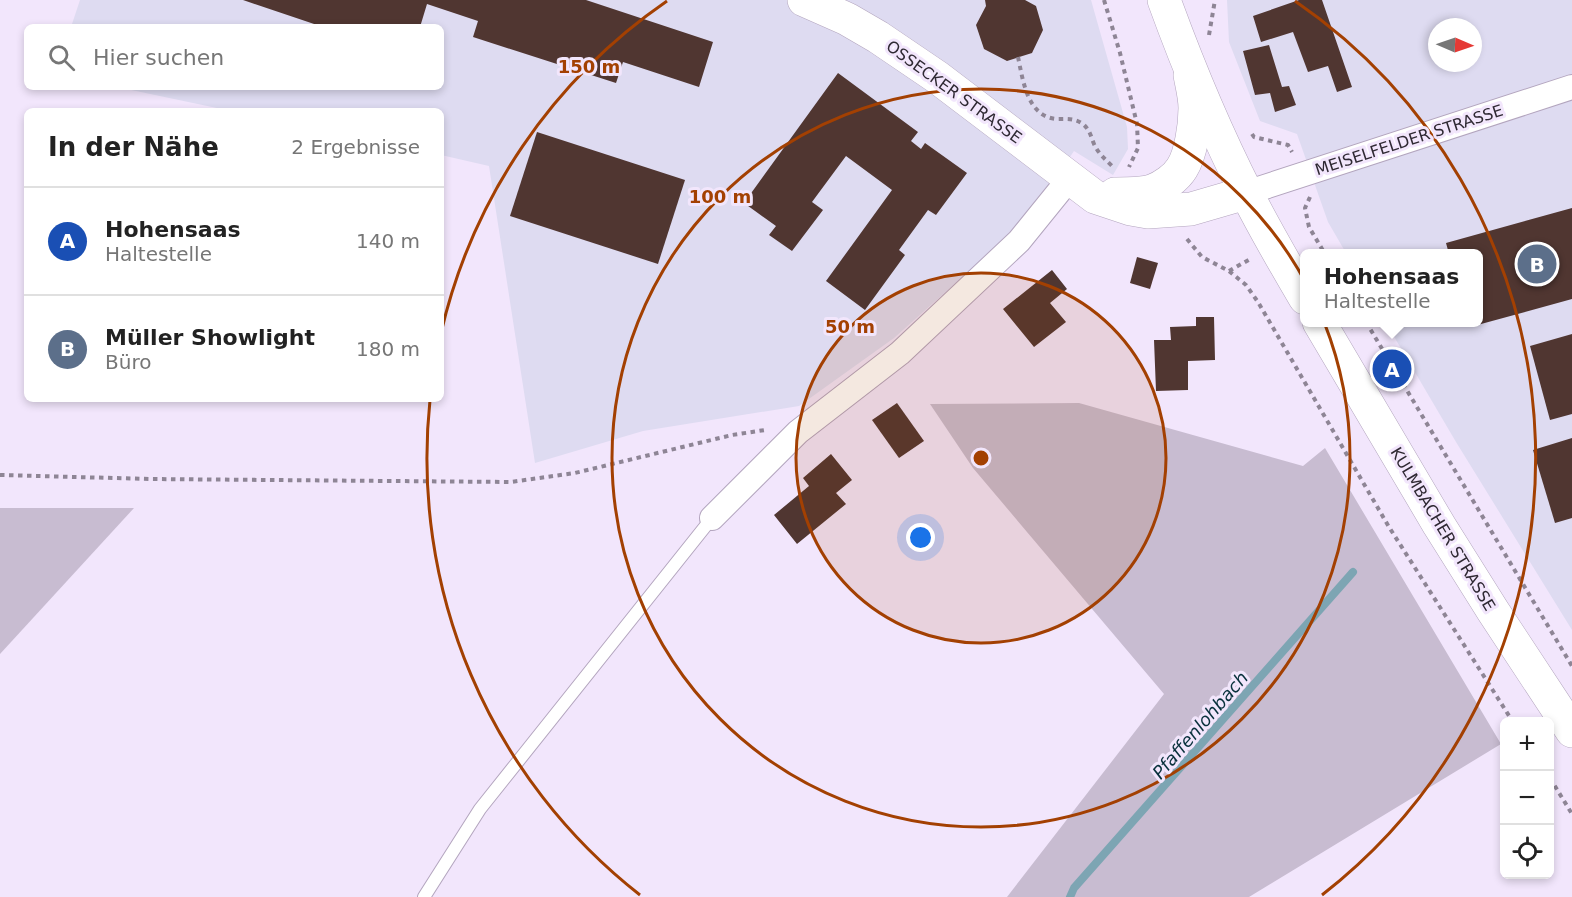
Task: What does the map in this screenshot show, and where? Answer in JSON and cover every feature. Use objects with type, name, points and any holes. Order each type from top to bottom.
[{"type":"main road","name":"OSSECKER STRASSE","points":[[804,0],[847,19],[878,37],[938,77],[1083,188],[1131,209],[1148,212],[1191,208],[1246,193]]},
{"type":"main road","points":[[1164,0],[1189,68],[1246,193],[1300,289]]},
{"type":"main road","points":[[1083,188],[1118,194],[1141,193],[1165,184],[1181,169],[1192,133],[1195,107],[1189,68]]},
{"type":"main road","name":"KULMBACHER STRASSE","points":[[1322,327],[1439,525],[1572,731]]},
{"type":"street","name":"MEISELFELDER STRASSE","points":[[1246,193],[1572,87]]},
{"type":"street","points":[[712,518],[798,432],[900,353],[1019,242],[1083,188]]},
{"type":"lane","points":[[424,897],[480,809],[712,518]]},
{"type":"path","points":[[1104,0],[1120,53],[1137,124],[1138,148],[1127,170],[1121,170]]},
{"type":"path","points":[[1208,41],[1215,0]]},
{"type":"path","points":[[1018,57],[1023,80],[1035,108],[1047,117],[1068,118],[1082,123],[1089,129],[1100,153],[1114,169]]},
{"type":"path","points":[[1248,130],[1254,137],[1288,145],[1311,194],[1305,208],[1309,227],[1322,249]]},
{"type":"path","points":[[1185,236],[1202,257],[1229,272],[1246,285],[1389,527],[1511,717]]},
{"type":"path","points":[[1369,327],[1572,666]]},
{"type":"path","points":[[0,475],[150,479],[511,482],[575,473],[732,435],[783,427],[798,432]]},
{"type":"path","points":[[1554,785],[1572,814]]},
{"type":"shaded area","points":[[80,0],[1091,0],[1127,127],[1128,149],[1113,175],[1074,151],[1038,204],[987,255],[894,338],[799,406],[643,431],[535,463],[489,166],[444,156],[444,108],[217,108],[131,90],[444,90],[444,24],[72,24]]},
{"type":"shaded area","points":[[1227,0],[1572,0],[1572,630],[1388,327],[1483,327],[1483,249],[1344,249],[1328,222],[1297,134],[1260,121],[1229,42]]},
{"type":"shaded area","points":[[1079,403],[1303,466],[1325,448],[1500,745],[1249,897],[1007,897],[1164,694],[973,468],[930,404]]},
{"type":"shaded area","points":[[0,508],[134,508],[0,654]]},
{"type":"building","points":[[243,0],[586,0],[713,42],[699,87],[623,62],[616,83],[473,37],[478,21],[427,4],[421,24],[314,24]]},
{"type":"building","points":[[985,0],[1025,0],[1036,6],[1043,30],[1032,53],[1007,61],[984,49],[976,25],[986,6]]},
{"type":"building","points":[[1299,0],[1322,0],[1352,87],[1337,92],[1328,66],[1308,72],[1293,32],[1261,42],[1253,16]]},
{"type":"building","points":[[1269,45],[1282,87],[1289,86],[1296,105],[1275,112],[1270,93],[1255,95],[1243,51]]},
{"type":"building","points":[[838,73],[918,132],[911,141],[921,149],[925,143],[967,173],[936,215],[928,210],[899,250],[905,255],[865,310],[826,281],[892,190],[846,156],[812,202],[823,210],[792,251],[769,235],[776,226],[744,203]]},
{"type":"building","points":[[537,132],[685,180],[658,264],[510,216]]},
{"type":"building","points":[[1572,208],[1572,299],[1483,323],[1483,249],[1448,249],[1446,243]]},
{"type":"building","points":[[1137,257],[1158,263],[1150,289],[1130,283]]},
{"type":"building","points":[[1052,270],[1067,289],[1050,303],[1066,322],[1034,347],[1003,309]]},
{"type":"building","points":[[1196,317],[1214,317],[1215,360],[1188,361],[1188,390],[1156,391],[1154,340],[1171,340],[1170,327],[1196,326]]},
{"type":"building","points":[[1572,334],[1572,414],[1550,420],[1530,346]]},
{"type":"building","points":[[897,403],[924,441],[899,458],[872,420]]},
{"type":"building","points":[[1572,438],[1572,518],[1555,523],[1533,450]]},
{"type":"building","points":[[831,454],[852,480],[836,493],[846,504],[797,544],[774,515],[809,486],[803,478]]},
{"type":"waterway","name":"Pfaffenlohbach","points":[[1070,897],[1074,888],[1353,572]]},
{"type":"place","name":"Müller Showlight","points":[[1537,264]]},
{"type":"place","name":"Hohensaas","points":[[1392,369]]}]
